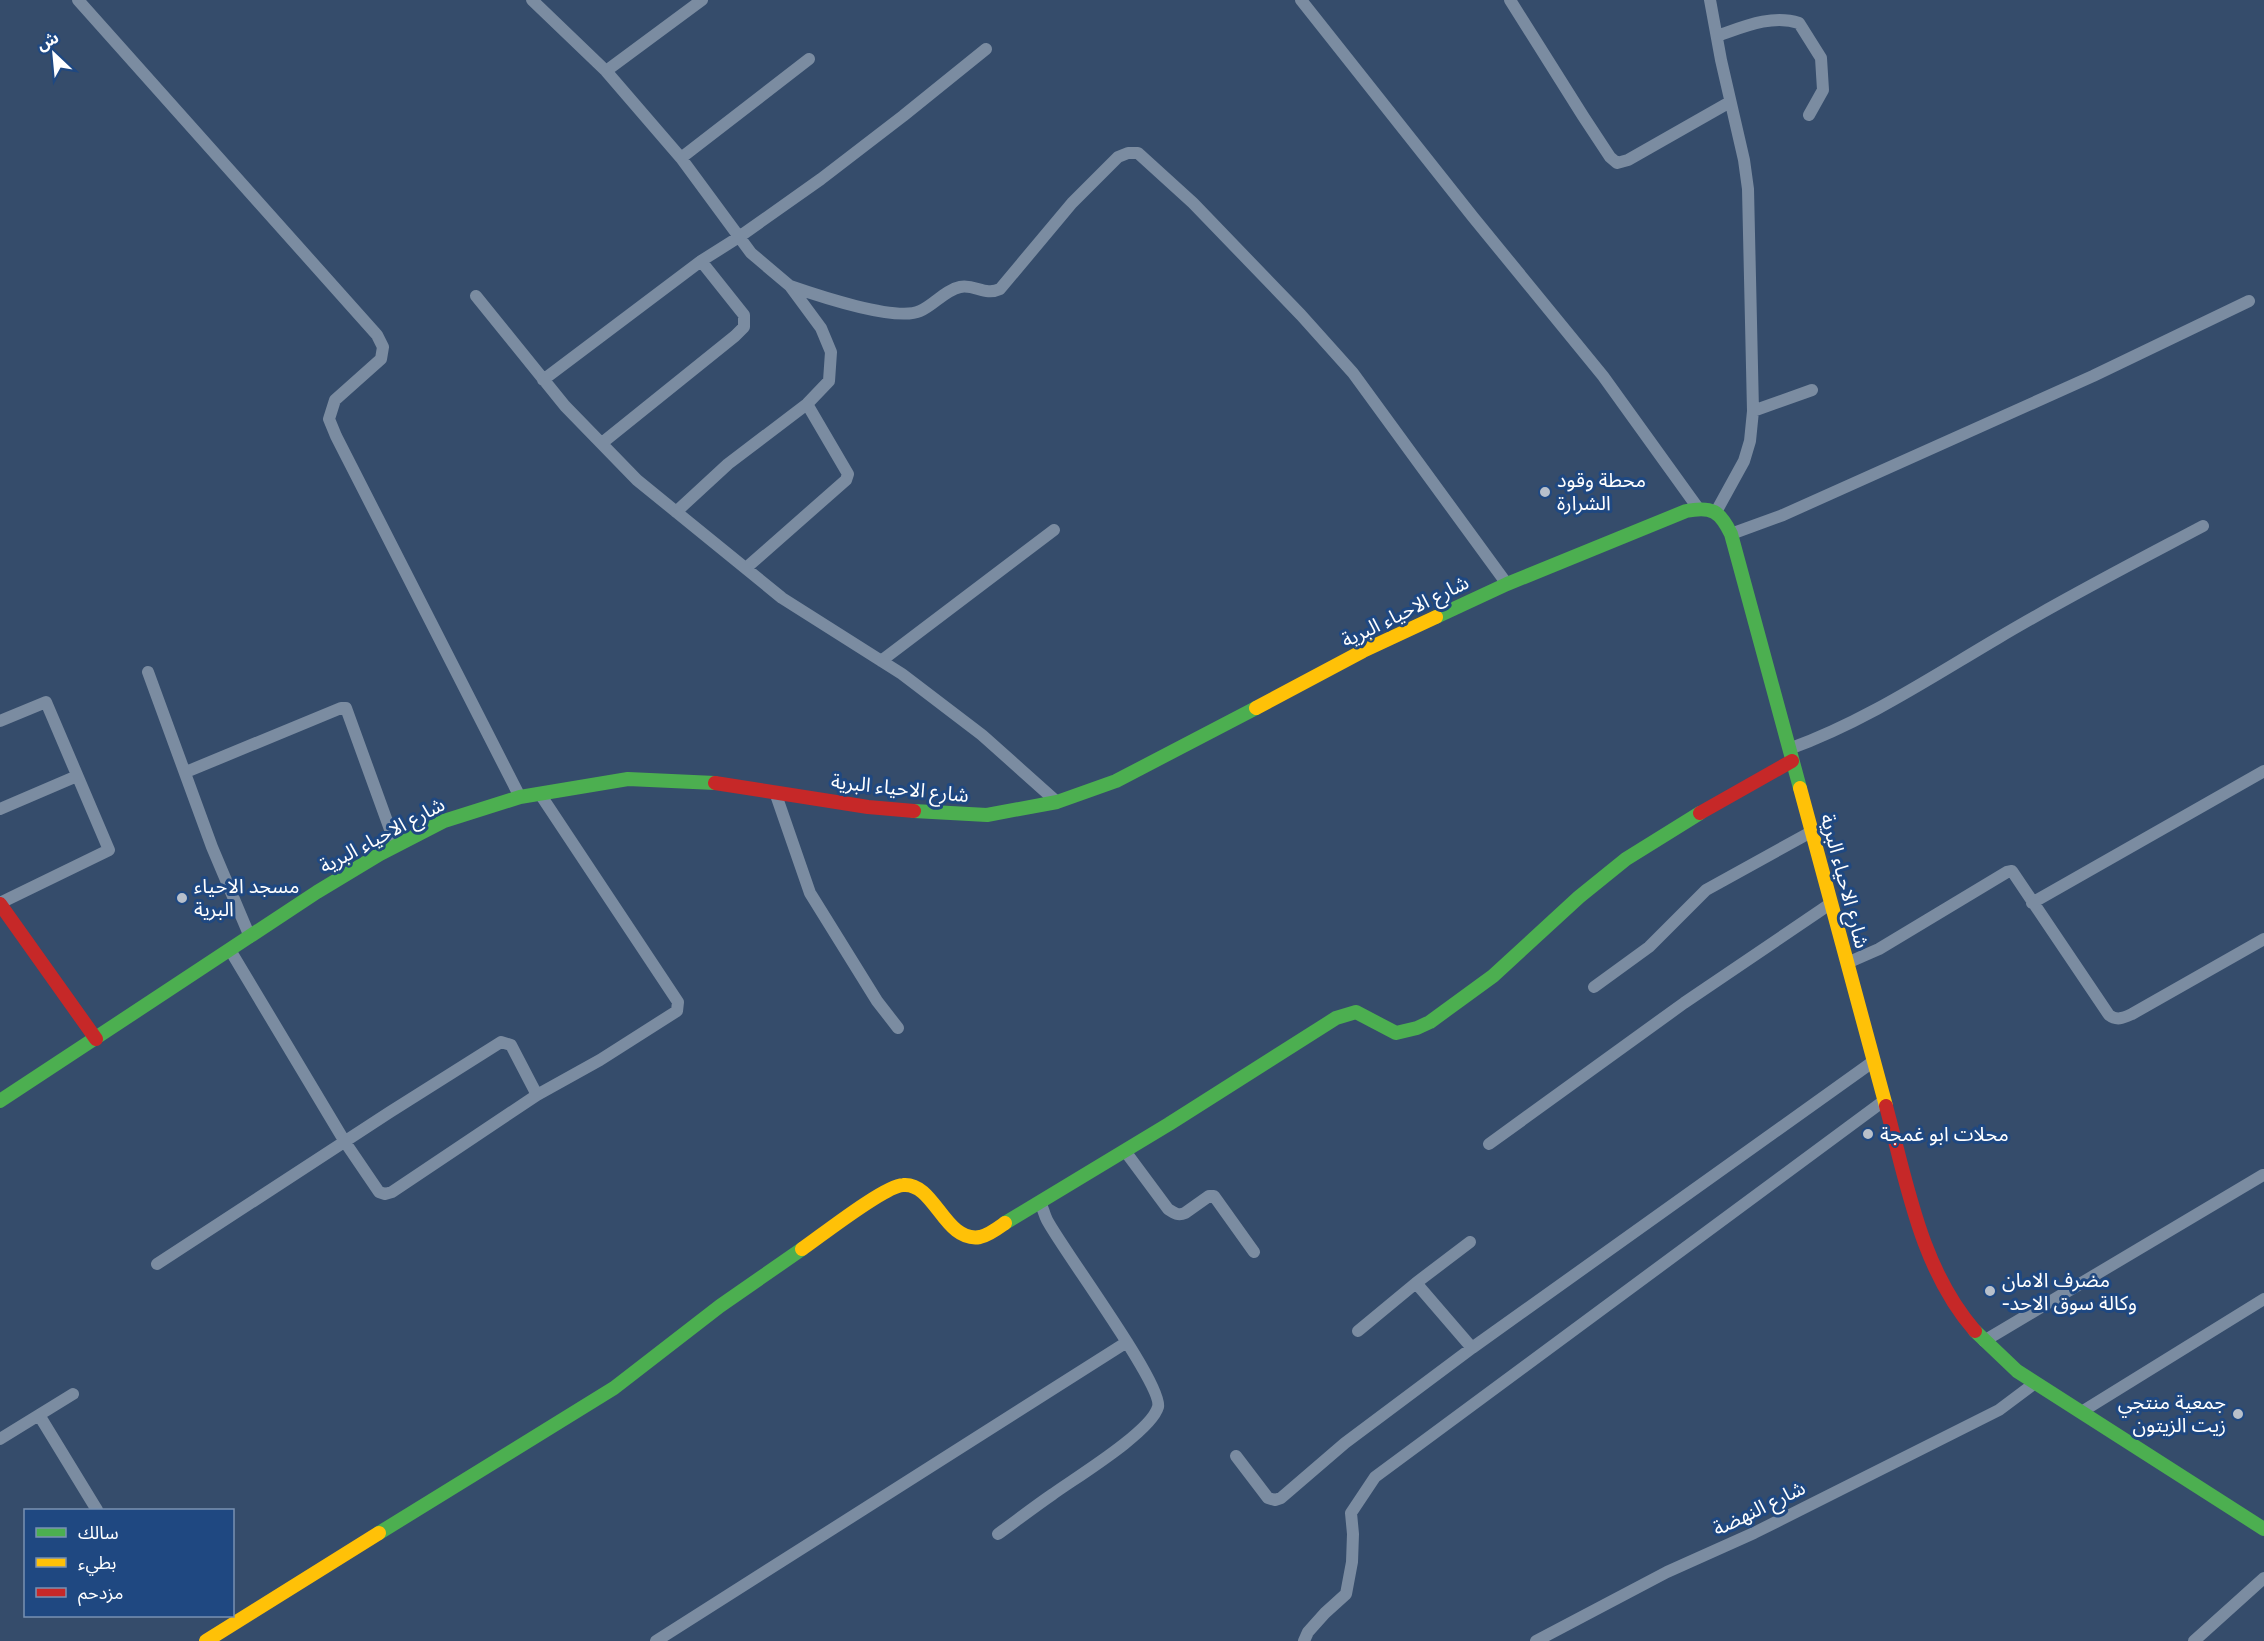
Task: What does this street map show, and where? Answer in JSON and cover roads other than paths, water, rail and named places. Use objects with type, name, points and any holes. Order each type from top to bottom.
[{"type":"main road","points":[[1698,508],[1716,512]]},
{"type":"main road","name":"شارع الاحياء البرية","points":[[0,1101],[317,892],[444,821],[520,797],[628,779],[700,781],[868,807],[948,814],[987,815],[1057,802],[1116,781],[1363,651],[1507,584],[1698,508]]},
{"type":"main road","name":"شارع الاحياء البرية","points":[[1716,512],[1722,516],[1731,534],[1918,1226],[1949,1300],[1984,1341],[2018,1371],[2264,1529]]},
{"type":"main road","points":[[207,1641],[614,1388],[720,1306],[895,1185],[906,1183],[921,1190],[957,1230],[969,1236],[978,1237],[991,1232],[1040,1203],[1336,1018],[1356,1012],[1396,1033],[1430,1022],[1493,976],[1579,897],[1626,859],[1791,755]]},
{"type":"main road","points":[[0,903],[96,1038]]},
{"type":"street","points":[[79,0],[377,334],[383,346],[381,358],[335,400],[329,419],[341,447],[520,797]]},
{"type":"street","points":[[533,0],[606,71],[681,158],[751,253],[790,286],[821,328],[831,352],[829,381],[807,404],[728,465],[676,512]]},
{"type":"street","points":[[606,71],[702,0]]},
{"type":"street","points":[[1301,0],[1603,376],[1698,508]]},
{"type":"street","points":[[1510,0],[1588,124],[1610,157],[1617,163],[1628,160],[1730,102]]},
{"type":"street","points":[[1710,0],[1748,189],[1753,411],[1750,441],[1744,461],[1716,512]]},
{"type":"street","points":[[1717,36],[1742,27],[1780,19],[1799,23],[1821,58],[1822,90],[1809,115]]},
{"type":"street","points":[[543,380],[701,261],[739,237],[903,116],[986,49]]},
{"type":"street","points":[[681,158],[809,59]]},
{"type":"street","points":[[790,286],[844,303],[894,313],[919,312],[956,288],[972,287],[993,292],[1000,289],[1072,203],[1118,157],[1128,153],[1138,153],[1193,203],[1301,315],[1353,373],[1507,584]]},
{"type":"street","points":[[602,443],[744,327],[744,315],[701,261]]},
{"type":"street","points":[[476,296],[543,380],[637,480],[782,598],[902,674],[982,735],[1057,802]]},
{"type":"street","points":[[1731,534],[1783,514],[2093,376],[2249,301]]},
{"type":"street","points":[[1753,411],[1812,390]]},
{"type":"street","points":[[746,568],[846,480],[848,474],[807,404]]},
{"type":"street","points":[[1791,755],[1892,701],[2000,636],[2203,526]]},
{"type":"street","points":[[881,661],[1054,530]]},
{"type":"street","points":[[148,672],[212,847],[250,937]]},
{"type":"street","points":[[0,721],[46,702],[109,850],[0,903]]},
{"type":"street","points":[[186,772],[346,708],[396,846]]},
{"type":"street","points":[[2032,903],[2264,771]]},
{"type":"street","points":[[0,809],[77,776]]},
{"type":"street","points":[[775,792],[810,893],[877,1001],[898,1028]]},
{"type":"street","points":[[230,950],[345,1142],[379,1192],[385,1194],[392,1192],[537,1095],[600,1060],[678,1011],[679,1005],[540,794]]},
{"type":"street","points":[[1594,987],[1649,947],[1706,890],[1811,832]]},
{"type":"street","points":[[1847,963],[1879,949],[2012,871],[2109,1015],[2118,1019],[2132,1014],[2264,939]]},
{"type":"street","points":[[1489,1144],[1684,1003],[1830,904]]},
{"type":"street","points":[[157,1264],[501,1042],[511,1045],[537,1095]]},
{"type":"street","points":[[1236,1456],[1268,1498],[1275,1500],[1281,1498],[1345,1443],[1472,1348],[1874,1061]]},
{"type":"street","points":[[1304,1641],[1308,1632],[1346,1594],[1352,1562],[1351,1513],[1375,1477],[1885,1100]]},
{"type":"street","points":[[1125,1151],[1174,1214],[1181,1215],[1209,1196],[1214,1196],[1254,1252]]},
{"type":"street","points":[[1984,1341],[2263,1174]]},
{"type":"street","points":[[998,1534],[1110,1455],[1155,1413],[1159,1406],[1158,1398],[1127,1342],[1052,1227],[1040,1203]]},
{"type":"street","points":[[1358,1331],[1470,1242]]},
{"type":"street","points":[[1416,1283],[1472,1348]]},
{"type":"street","points":[[2083,1412],[2264,1299]]},
{"type":"street","points":[[656,1641],[1127,1342]]},
{"type":"street","name":"شارع النهضة","points":[[1536,1641],[1647,1582],[1754,1533],[1999,1410],[2035,1383]]},
{"type":"street","points":[[0,1439],[73,1394]]},
{"type":"street","points":[[39,1415],[96,1509]]},
{"type":"street","points":[[2194,1641],[2264,1578]]},
{"type":"place","name":"محطة وقود الشرارة","points":[[1545,492]]},
{"type":"place","name":"مسجد الاحياء البرية","points":[[182,898]]},
{"type":"place","name":"محلات ابو غمجة","points":[[1868,1134]]},
{"type":"place","name":"مضرف الامان -وكالة سوق الاحد","points":[[1990,1291]]},
{"type":"place","name":"جمعية منتجي زيت الزيتون","points":[[2238,1414]]}]
